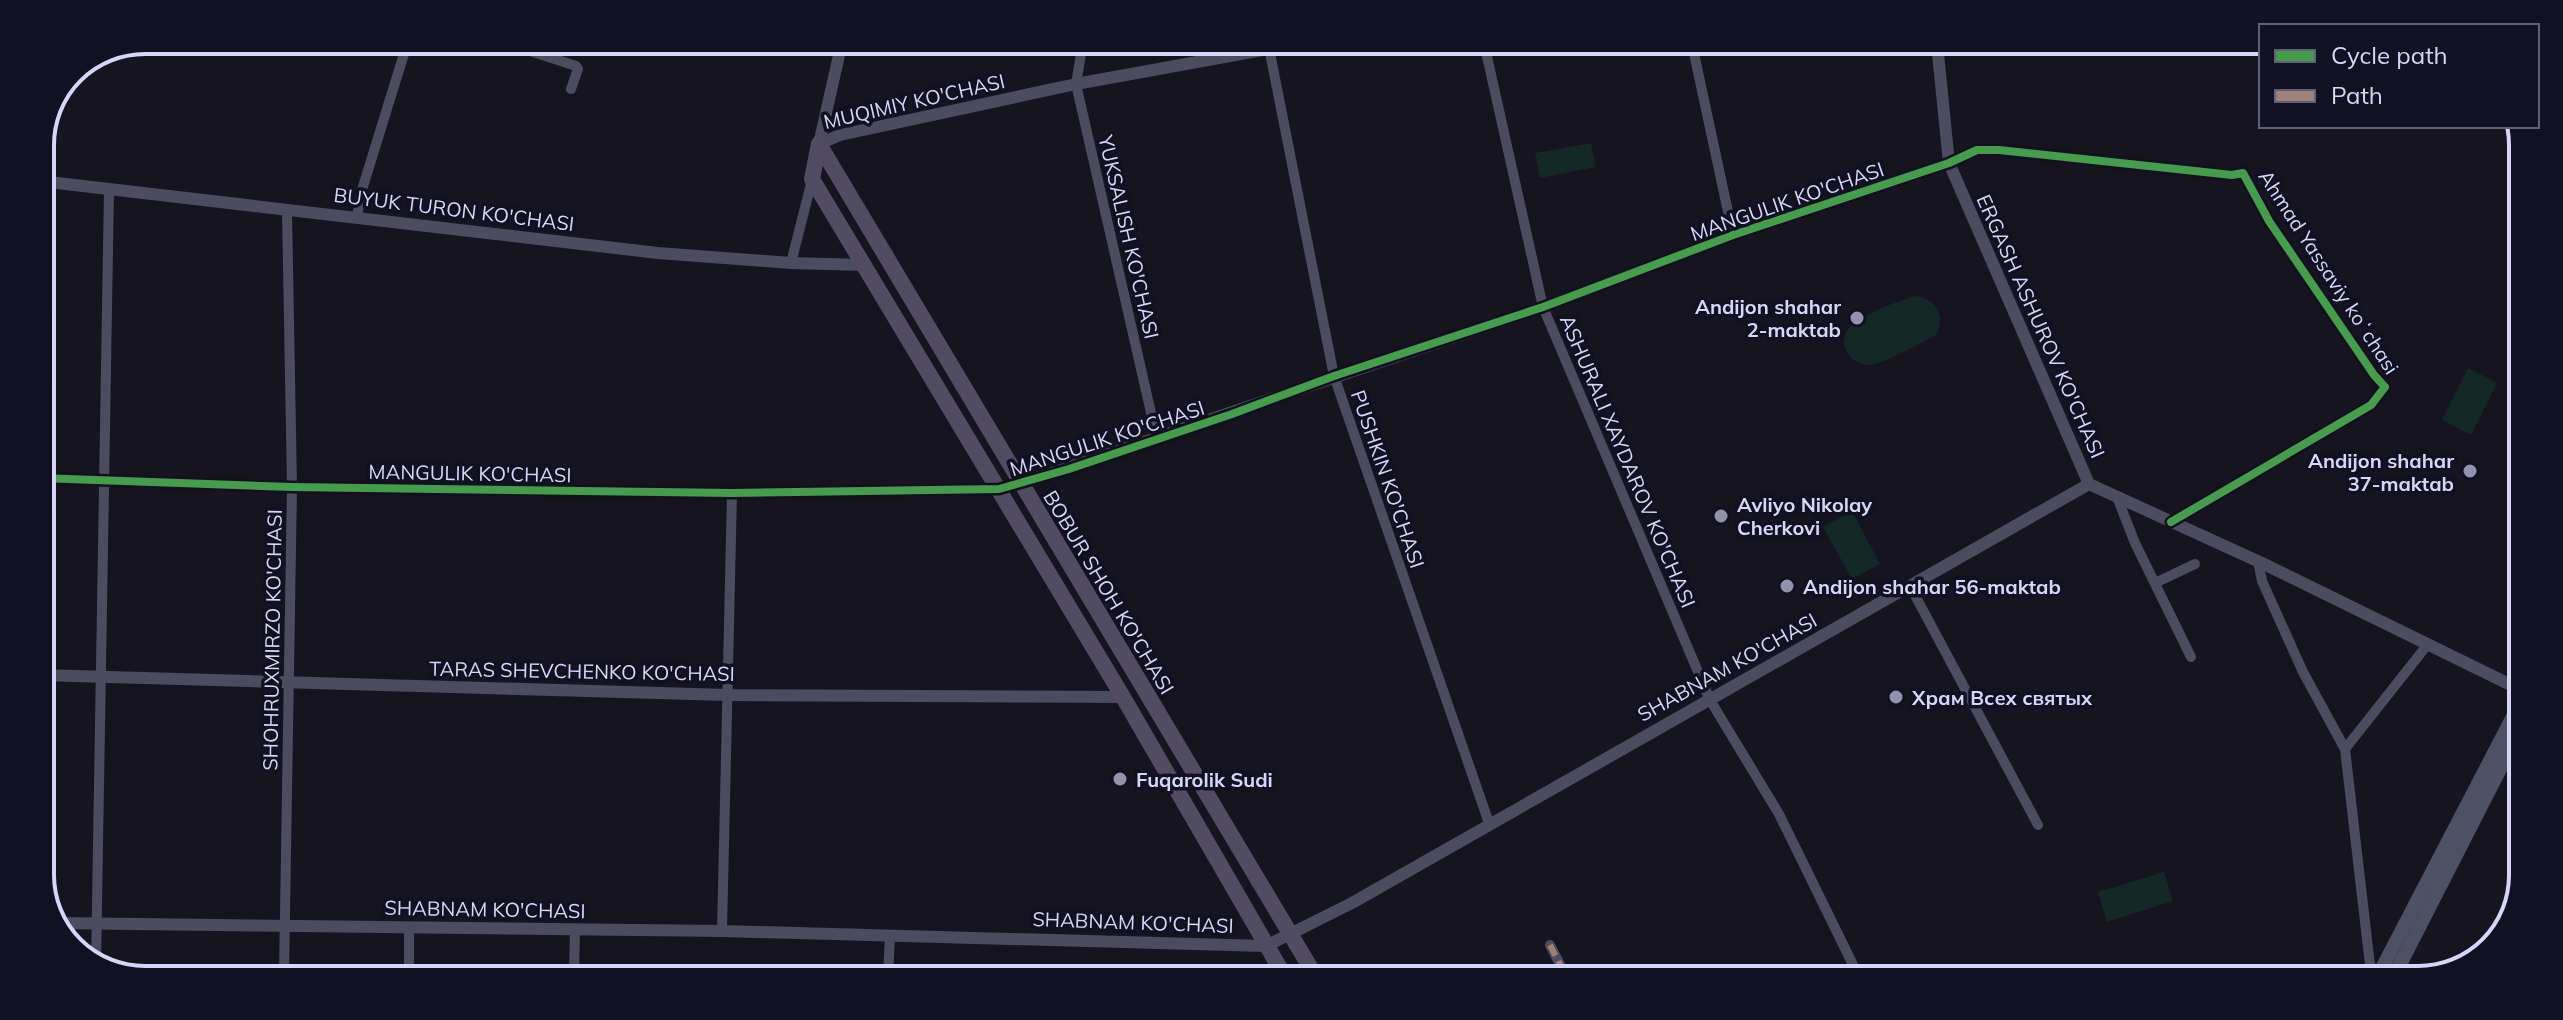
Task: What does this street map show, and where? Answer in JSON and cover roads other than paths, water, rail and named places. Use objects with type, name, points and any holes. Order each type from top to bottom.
[{"type":"main road","points":[[812,179],[819,144]]},
{"type":"main road","name":"BOBUR SHOH KO'CHASI","points":[[819,144],[1309,966]]},
{"type":"main road","name":"BOBUR SHOH KO'CHASI","points":[[812,179],[1123,697],[1278,966]]},
{"type":"main road","points":[[2388,966],[2509,725]]},
{"type":"main road","points":[[2389,966],[2509,750]]},
{"type":"street","points":[[357,217],[361,193],[404,54]]},
{"type":"street","points":[[540,54],[576,66],[578,69],[571,89]]},
{"type":"street","points":[[819,144],[839,54]]},
{"type":"street","name":"YUKSALISH KO'CHASI","points":[[1081,54],[1076,84],[1157,439]]},
{"type":"street","name":"MUQIMIY KO'CHASI","points":[[819,144],[840,135],[1228,54]]},
{"type":"street","name":"PUSHKIN KO'CHASI","points":[[1270,54],[1334,376],[1489,823]]},
{"type":"street","name":"ASHURALI XAYDAROV KO'CHASI","points":[[1486,54],[1543,307],[1710,700],[1779,814],[1854,966]]},
{"type":"street","points":[[1694,54],[1733,235]]},
{"type":"street","name":"ERGASH ASHUROV KO'CHASI","points":[[1938,54],[1949,163],[2089,484],[2258,561],[2509,684]]},
{"type":"street","name":"Ahmad Yassaviy koʻchasi","points":[[1949,163],[1977,150],[1999,150],[2232,175],[2243,173],[2269,221],[2374,375],[2384,385],[2383,391],[2371,405],[2171,522]]},
{"type":"street","name":"MANGULIK KO'CHASI","points":[[54,478],[292,487],[732,493],[999,489],[1157,439],[1543,307],[1733,235],[1949,163]]},
{"type":"street","points":[[791,263],[812,179]]},
{"type":"street","name":"BUYUK TURON KO'CHASI","points":[[54,183],[619,249],[791,263],[864,265]]},
{"type":"street","points":[[96,952],[109,189]]},
{"type":"street","name":"SHOHRUXMIRZO KO'CHASI","points":[[284,966],[292,487],[287,211]]},
{"type":"street","name":"SHABNAM KO'CHASI","points":[[68,923],[722,931],[1266,946],[1352,903],[2089,484]]},
{"type":"street","points":[[722,931],[732,493]]},
{"type":"street","points":[[2117,497],[2135,543],[2191,657]]},
{"type":"street","points":[[2258,561],[2262,581],[2297,659],[2345,749],[2371,966]]},
{"type":"street","points":[[2155,583],[2195,564]]},
{"type":"street","points":[[1910,586],[2038,825]]},
{"type":"street","points":[[2345,749],[2428,644]]},
{"type":"street","name":"TARAS SHEVCHENKO KO'CHASI","points":[[54,676],[727,695],[1123,697]]},
{"type":"street","points":[[409,928],[409,966]]},
{"type":"street","points":[[574,966],[575,930]]},
{"type":"street","points":[[888,966],[890,935]]},
{"type":"street","points":[[1550,945],[1561,966]]},
{"type":"place","name":"Andijon shahar 2-maktab","points":[[1857,318]]},
{"type":"place","name":"Andijon shahar 37-maktab","points":[[2470,471]]},
{"type":"place","name":"Avliyo Nikolay Cherkovi","points":[[1721,516]]},
{"type":"place","name":"Andijon shahar 56-maktab","points":[[1787,586]]},
{"type":"place","name":"Храм Всех святых","points":[[1896,697]]},
{"type":"place","name":"Fuqarolik Sudi","points":[[1120,779]]}]
